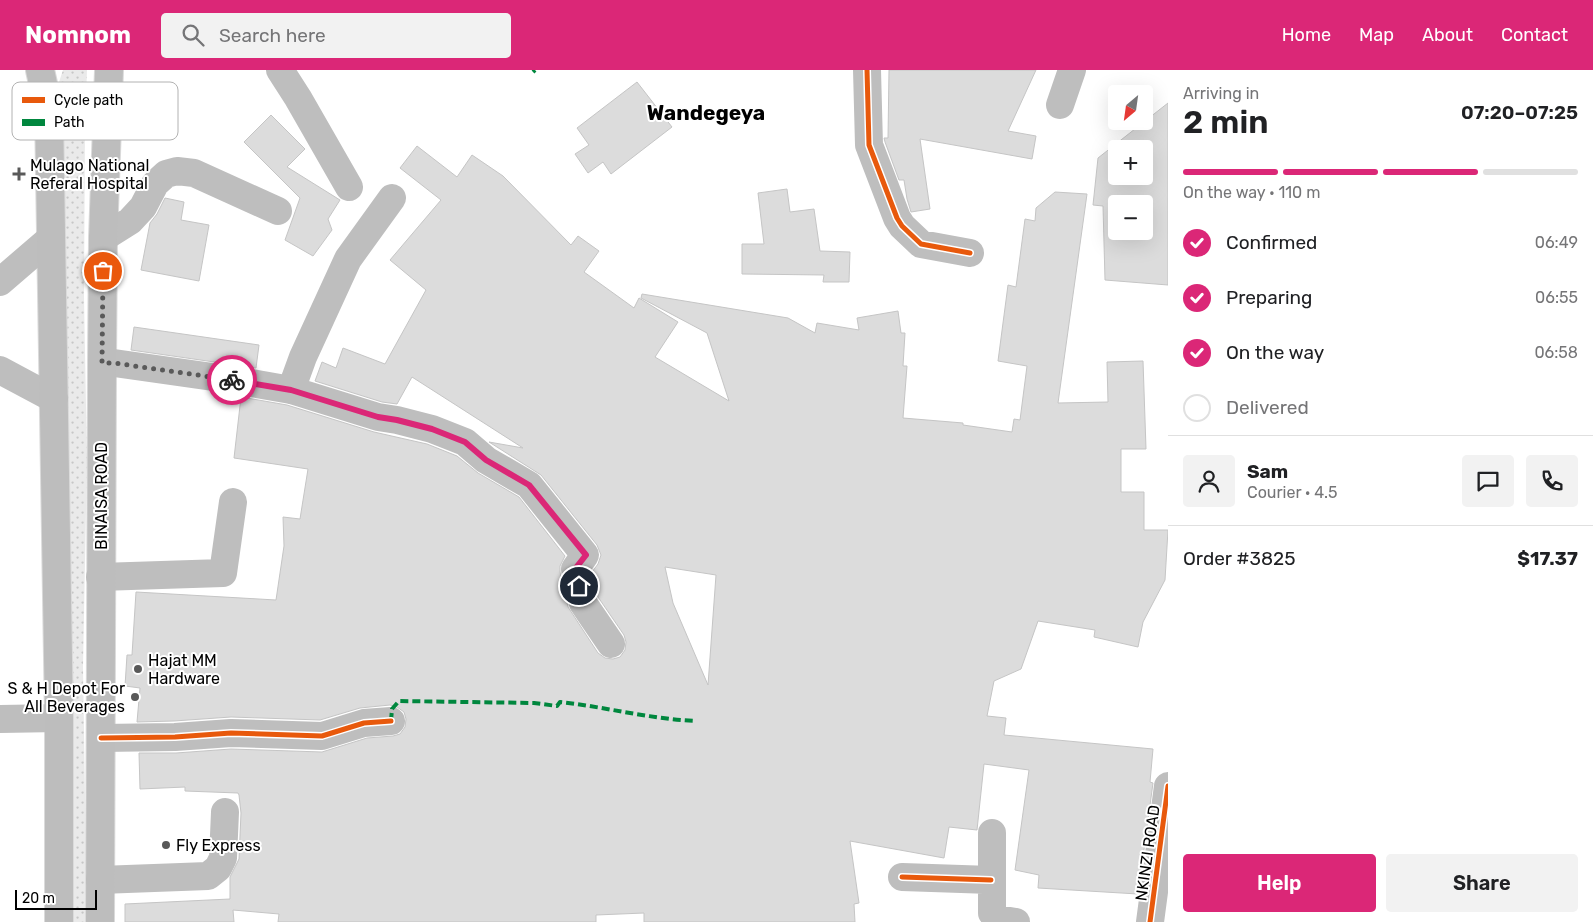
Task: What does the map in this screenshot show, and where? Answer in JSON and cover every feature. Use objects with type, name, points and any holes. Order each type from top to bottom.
[{"type":"main road","points":[[50,140],[59,718],[60,922]]},
{"type":"main road","name":"BINAISA ROAD","points":[[100,922],[100,577],[103,238],[106,140]]},
{"type":"street","points":[[280,70],[349,187]]},
{"type":"street","points":[[867,70],[868,145],[897,218],[902,226],[921,244],[970,253]]},
{"type":"street","points":[[1060,105],[1072,70]]},
{"type":"street","points":[[103,238],[130,222],[143,207],[155,184],[166,174],[177,171],[194,173],[278,211]]},
{"type":"street","points":[[291,390],[303,357],[348,259],[392,198]]},
{"type":"street","points":[[0,282],[51,238]]},
{"type":"street","points":[[102,363],[114,363],[234,380],[291,390],[378,417],[432,429],[465,442],[486,460],[529,485],[586,555],[575,569],[583,603],[611,644]]},
{"type":"street","points":[[0,370],[54,399]]},
{"type":"street","points":[[100,577],[223,573],[233,502]]},
{"type":"street","points":[[0,719],[59,718]]},
{"type":"street","points":[[101,738],[175,737],[231,733],[322,736],[364,723],[391,721]]},
{"type":"street","name":"NKINZI ROAD","points":[[1150,922],[1166,815],[1168,786]]},
{"type":"street","points":[[100,880],[208,876],[218,868],[224,858],[225,812]]},
{"type":"street","points":[[992,833],[992,913],[998,919],[1016,922]]},
{"type":"street","points":[[902,877],[991,880]]},
{"type":"shaded area","points":[[63,70],[87,70],[87,82],[59,82]]},
{"type":"shaded area","points":[[63,140],[85,140],[84,297],[87,460],[83,667],[87,922],[70,922]]},
{"type":"building","points":[[889,70],[1036,70],[1008,131],[1036,136],[1032,159],[920,139],[930,209],[911,212],[904,180],[899,180],[884,138],[888,138]]},
{"type":"building","points":[[637,82],[672,127],[611,174],[603,162],[588,173],[575,154],[589,145],[577,128]]},
{"type":"building","points":[[1168,103],[1168,285],[1105,280],[1103,206],[1093,205],[1098,158],[1108,150],[1108,185],[1153,185],[1153,140],[1121,140],[1134,130],[1153,130],[1153,115]]},
{"type":"building","points":[[271,115],[305,149],[287,167],[340,200],[328,219],[332,230],[313,256],[285,240],[300,198],[244,142]]},
{"type":"building","points":[[417,146],[457,177],[472,155],[503,176],[571,245],[578,236],[599,251],[584,272],[634,308],[639,298],[678,322],[655,357],[729,401],[707,333],[641,298],[642,294],[788,318],[815,333],[817,323],[859,330],[857,318],[898,311],[901,333],[905,333],[903,366],[907,366],[903,418],[963,423],[963,425],[1012,432],[1014,419],[1020,420],[1027,366],[998,361],[1008,285],[1016,287],[1025,219],[1035,221],[1036,208],[1055,192],[1087,194],[1058,403],[1108,402],[1107,362],[1143,361],[1146,449],[1121,449],[1121,492],[1144,492],[1144,530],[1168,530],[1165,580],[1143,622],[1138,647],[1094,637],[1095,630],[1038,621],[1021,669],[994,681],[987,716],[1006,718],[1004,735],[1153,749],[1150,782],[1153,783],[1138,894],[1038,888],[1039,875],[1015,870],[1029,770],[984,764],[977,830],[949,827],[944,858],[850,841],[859,903],[854,904],[855,922],[644,922],[644,913],[596,915],[596,922],[278,922],[279,914],[233,910],[234,922],[125,922],[125,904],[230,899],[230,877],[239,859],[241,813],[238,793],[185,791],[185,787],[140,789],[139,753],[176,753],[231,749],[322,752],[367,738],[400,734],[405,727],[406,719],[404,712],[390,705],[360,708],[320,720],[231,717],[137,722],[140,688],[125,686],[127,655],[132,655],[136,592],[276,600],[284,546],[283,517],[300,519],[308,469],[234,458],[241,397],[287,405],[374,432],[427,444],[457,456],[478,473],[519,497],[565,556],[560,566],[560,572],[568,607],[598,653],[605,658],[613,659],[620,657],[625,650],[626,642],[624,635],[598,597],[592,572],[598,564],[601,555],[597,545],[541,475],[489,442],[523,448],[412,377],[397,404],[382,402],[315,381],[322,362],[336,368],[343,348],[385,364],[426,290],[390,260],[441,200],[400,168]],"holes":[[[665,567],[716,575],[708,685],[673,603]]]},
{"type":"building","points":[[787,189],[790,212],[814,209],[820,251],[850,252],[849,282],[823,282],[824,275],[742,274],[742,244],[764,244],[758,193]]},
{"type":"building","points":[[165,198],[184,202],[181,220],[209,225],[199,281],[141,270],[150,223]]},
{"type":"building","points":[[134,327],[259,345],[256,368],[131,350]]},
{"type":"marked path","points":[[391,721],[392,709],[399,701],[534,703],[557,706],[560,702],[662,718],[696,721]]},
{"type":"cycle path","points":[[867,70],[869,145],[897,218],[902,226],[921,244],[970,253]]},
{"type":"cycle path","points":[[101,738],[175,737],[231,733],[322,736],[364,723],[391,721]]},
{"type":"cycle path","points":[[1150,922],[1168,786]]},
{"type":"cycle path","points":[[902,877],[991,880]]},
{"type":"way so far","points":[[103,271],[102,363],[114,363],[232,380]]},
{"type":"place","name":"Mulago National Referal Hospital","points":[[19,174]]},
{"type":"place","name":"Hajat MM Hardware","points":[[138,669]]},
{"type":"place","name":"S & H Depot For All Beverages","points":[[135,697]]},
{"type":"place","name":"Fly Express","points":[[166,845]]},
{"type":"district","name":"Wandegeya","points":[[706,113]]},
{"type":"route","points":[[232,380],[291,390],[378,417],[432,429],[465,442],[486,460],[529,485],[586,555],[575,569],[579,586]]}]
